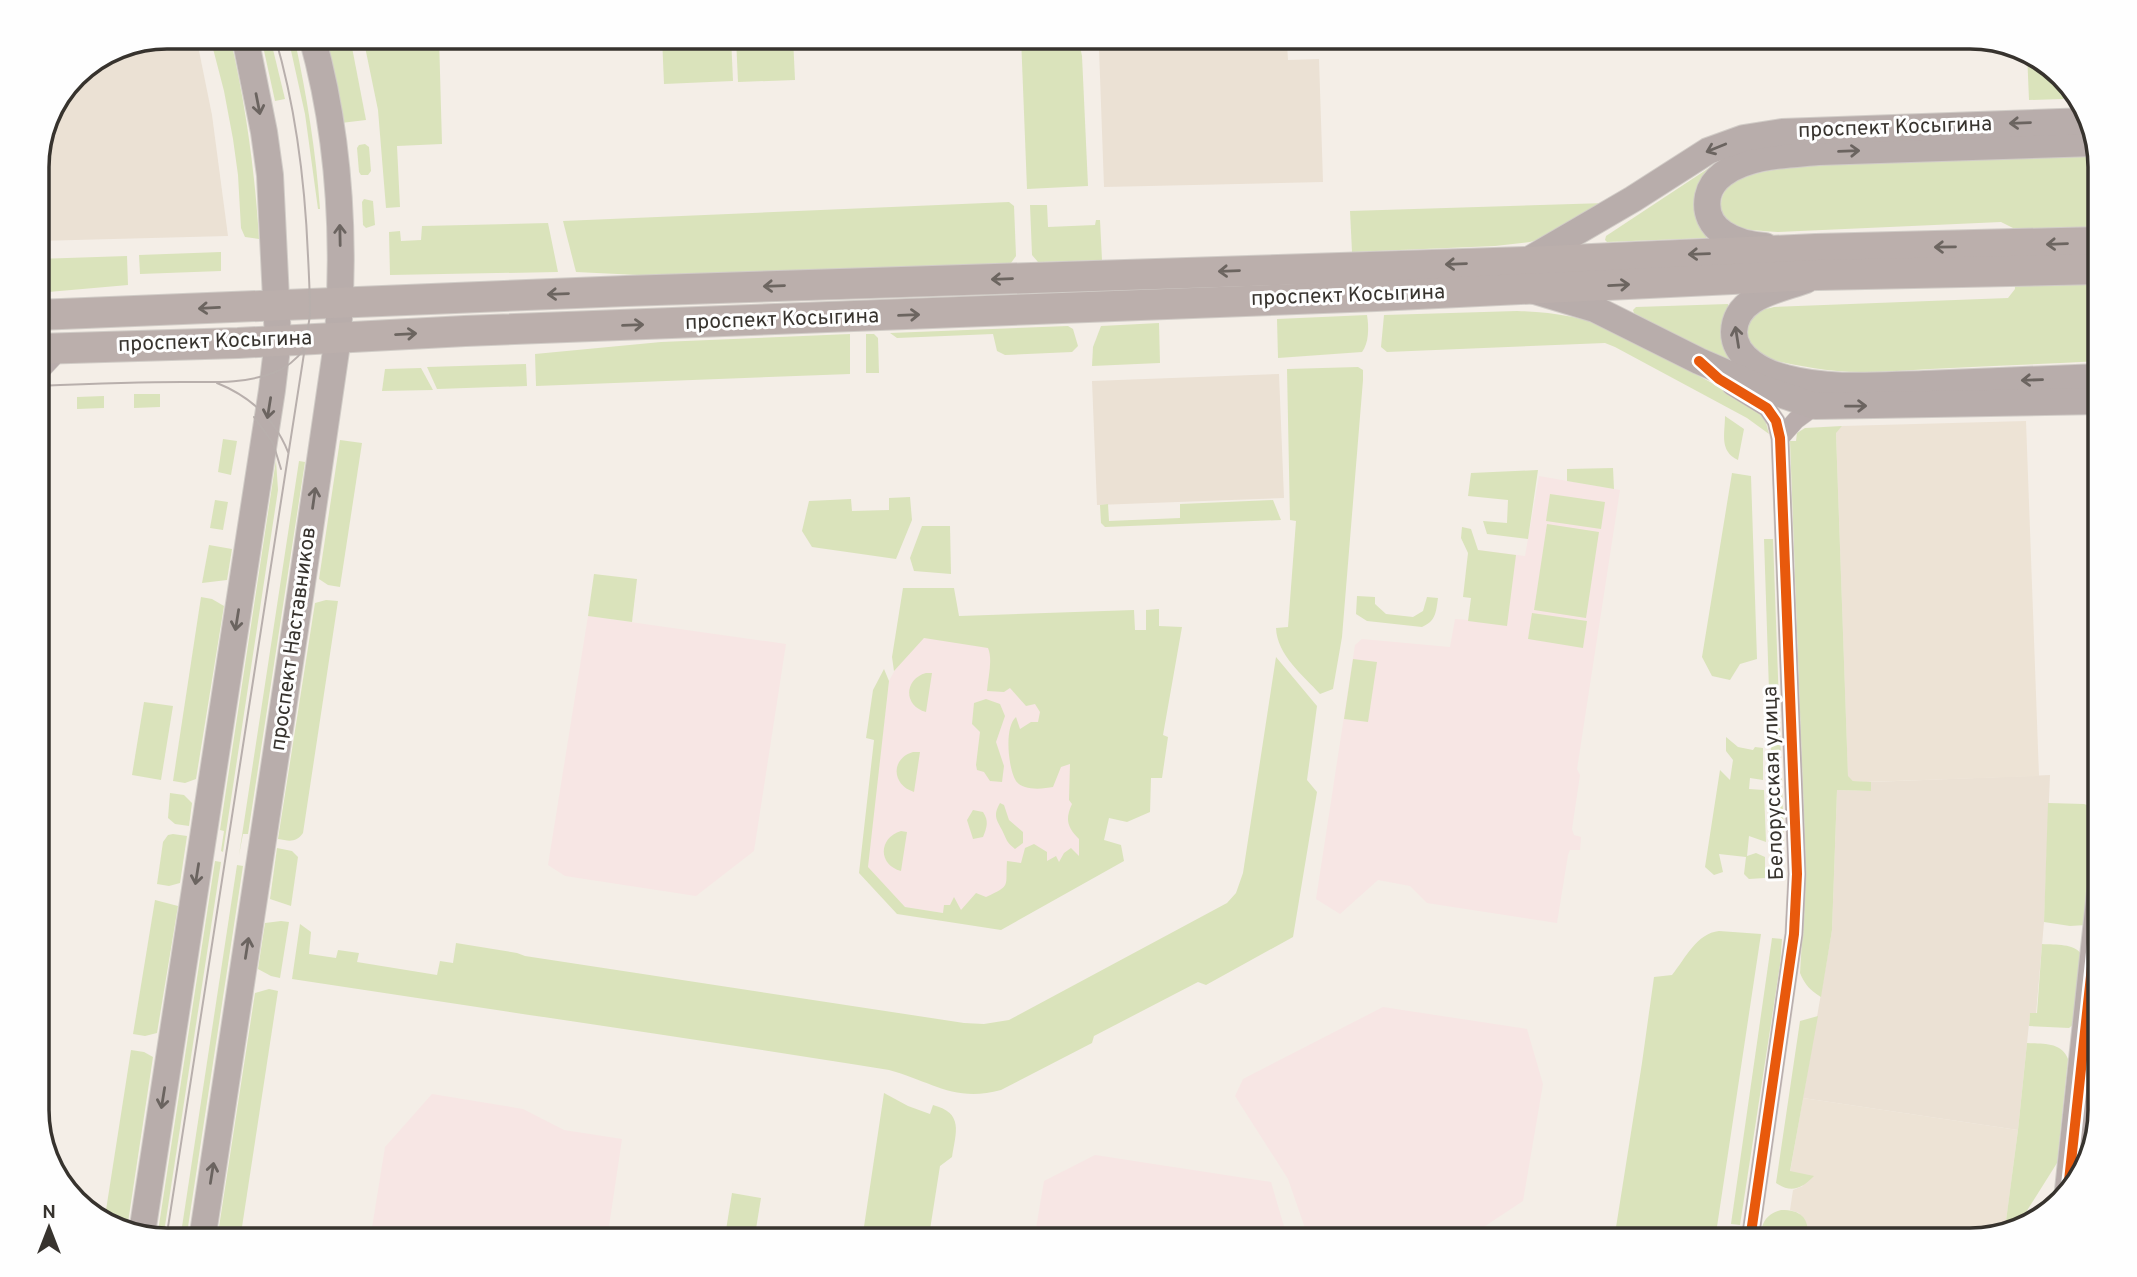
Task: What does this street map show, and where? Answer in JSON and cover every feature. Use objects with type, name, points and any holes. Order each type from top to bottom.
[{"type":"main road","points":[[143,1225],[278,340],[270,174],[247,49]]},
{"type":"main road","name":"проспект Наставников","points":[[204,1228],[338,337],[340,232],[335,162],[328,110],[315,49]]},
{"type":"main road","name":"проспект Косыгина","points":[[1526,275],[1633,199],[1708,151],[1744,138],[1782,132],[2078,121]]},
{"type":"main road","name":"проспект Косыгина","points":[[1817,262],[1734,240],[1714,226],[1708,216],[1707,200],[1711,186],[1723,174],[1747,162],[1781,155],[2086,143]]},
{"type":"main road","points":[[2014,259],[2088,244]]},
{"type":"main road","points":[[2014,259],[2088,268]]},
{"type":"main road","name":"проспект Косыгина","points":[[49,349],[338,337],[1526,275],[1817,262],[2014,259]]},
{"type":"main road","name":"проспект Косыгина","points":[[1817,262],[1756,297],[1745,306],[1737,318],[1734,334],[1738,348],[1761,369],[1786,378],[1858,386],[2088,377]]},
{"type":"main road","name":"проспект Косыгина","points":[[49,315],[654,290],[1526,275],[1699,361],[1759,387],[1815,406],[2088,401]]},
{"type":"main road","points":[[2070,1172],[2088,1004]]},
{"type":"street","name":"Белорусская улица","points":[[1699,361],[1720,379],[1767,408],[1776,421],[1780,438],[1797,874],[1794,934],[1752,1228]]},
{"type":"street","points":[[1780,438],[1796,420],[1815,406]]},
{"type":"shaded area","points":[[199,49],[212,115],[228,236],[49,241],[49,159],[53,136],[73,95],[89,78],[129,55],[152,50]]},
{"type":"shaded area","points":[[1099,49],[1287,49],[1288,60],[1319,59],[1323,182],[1104,187]]},
{"type":"shaded area","points":[[1279,374],[1284,498],[1097,505],[1092,381]]},
{"type":"shaded area","points":[[2026,421],[2039,776],[1853,781],[1848,777],[1836,432],[1842,426]]},
{"type":"shaded area","points":[[1539,476],[1620,490],[1577,769],[1580,775],[1572,829],[1574,835],[1581,837],[1580,850],[1570,850],[1568,855],[1557,923],[1427,903],[1410,886],[1378,880],[1340,914],[1316,899],[1355,645],[1362,639],[1450,647],[1455,619],[1469,620],[1478,550],[1525,556]]},
{"type":"shaded area","points":[[588,616],[786,644],[754,851],[696,896],[565,876],[548,865]]},
{"type":"shaded area","points":[[919,625],[1061,640],[1101,838],[1002,922],[905,907],[867,867],[889,681]]},
{"type":"shaded area","points":[[2050,775],[2044,922],[2036,1014],[2030,1014],[2018,1130],[1803,1098],[1832,930],[1837,790],[1870,791],[1871,782]]},
{"type":"shaded area","points":[[1383,1007],[1527,1029],[1543,1084],[1523,1201],[1482,1228],[1305,1228],[1288,1179],[1235,1096],[1243,1079]]},
{"type":"shaded area","points":[[432,1094],[523,1109],[564,1130],[622,1139],[609,1228],[372,1228],[385,1147]]},
{"type":"shaded area","points":[[1803,1098],[2018,1130],[2006,1221],[1985,1227],[1807,1228],[1799,1213],[1790,1210],[1793,1190],[1803,1186],[1790,1172]]},
{"type":"shaded area","points":[[1095,1155],[1271,1182],[1284,1228],[1036,1228],[1044,1181]]},
{"type":"green space","points":[[213,49],[233,49],[249,140],[259,239],[245,237],[241,228],[238,175],[224,91]]},
{"type":"green space","points":[[264,49],[273,49],[285,99],[275,101]]},
{"type":"green space","points":[[291,49],[296,49],[303,83],[320,209],[318,209],[305,114]]},
{"type":"green space","points":[[326,49],[352,49],[366,120],[341,123]]},
{"type":"green space","points":[[365,49],[439,49],[442,144],[397,146],[400,207],[386,208],[378,110]]},
{"type":"green space","points":[[663,49],[732,49],[733,81],[664,84]]},
{"type":"green space","points":[[736,49],[794,49],[795,80],[738,82]]},
{"type":"green space","points":[[1021,49],[1081,49],[1088,186],[1027,189]]},
{"type":"green space","points":[[2028,64],[2042,73],[2065,97],[2063,99],[2029,100]]},
{"type":"green space","points":[[365,144],[369,147],[371,171],[368,175],[361,175],[357,148]]},
{"type":"green space","points":[[2087,155],[2088,362],[1842,371],[1787,363],[1762,355],[1750,342],[1748,325],[1754,314],[1774,307],[2008,298],[2015,289],[2013,228],[2001,222],[1778,232],[1751,230],[1727,221],[1722,214],[1721,205],[1729,186],[1761,172],[1796,166]]},
{"type":"green space","points":[[1718,162],[1721,166],[1706,238],[1605,240],[1606,236]]},
{"type":"green space","points":[[364,199],[373,201],[375,225],[366,228],[363,225]]},
{"type":"green space","points":[[1009,202],[1014,206],[1016,256],[1011,263],[659,276],[576,272],[563,221]]},
{"type":"green space","points":[[1606,203],[1553,235],[1530,242],[1352,252],[1350,211]]},
{"type":"green space","points":[[1030,205],[1047,205],[1048,227],[1095,225],[1096,220],[1100,220],[1102,260],[1038,262],[1032,255]]},
{"type":"green space","points":[[548,223],[558,272],[390,275],[389,232],[400,231],[401,241],[421,240],[422,226]]},
{"type":"green space","points":[[221,252],[221,271],[140,274],[139,255]]},
{"type":"green space","points":[[127,256],[128,285],[49,292],[49,259]]},
{"type":"green space","points":[[1728,304],[1736,363],[1732,366],[1634,313],[1633,310],[1636,307]]},
{"type":"green space","points":[[1517,311],[1568,316],[1617,331],[1752,405],[1765,419],[1769,434],[1747,418],[1605,343],[1387,352],[1381,347],[1384,315]]},
{"type":"green space","points":[[1367,315],[1368,335],[1362,352],[1278,358],[1277,319]]},
{"type":"green space","points":[[1159,323],[1160,363],[1092,366],[1093,347],[1101,326]]},
{"type":"green space","points":[[1068,326],[1073,329],[1078,346],[1072,352],[1005,355],[997,351],[993,334],[897,338],[890,333]]},
{"type":"green space","points":[[850,334],[850,374],[536,386],[535,354],[661,342]]},
{"type":"green space","points":[[866,334],[874,334],[878,338],[879,373],[866,373]]},
{"type":"green space","points":[[526,364],[527,386],[437,389],[427,367]]},
{"type":"green space","points":[[1358,367],[1363,370],[1363,380],[1342,637],[1333,689],[1320,694],[1286,656],[1277,638],[1276,628],[1288,627],[1296,521],[1290,520],[1287,369]]},
{"type":"green space","points":[[421,368],[433,390],[382,391],[385,369]]},
{"type":"green space","points":[[134,394],[160,394],[160,407],[134,408]]},
{"type":"green space","points":[[104,396],[104,408],[77,409],[77,397]]},
{"type":"green space","points":[[1725,416],[1744,429],[1738,460],[1726,447]]},
{"type":"green space","points":[[1842,426],[1836,433],[1848,776],[1853,781],[1871,782],[1871,791],[1837,790],[1832,930],[1821,997],[1808,987],[1800,973],[1806,874],[1790,441],[1796,441],[1797,433],[1805,428]]},
{"type":"green space","points":[[223,439],[237,441],[231,475],[218,472]]},
{"type":"green space","points":[[340,440],[362,443],[340,587],[328,585],[319,579]]},
{"type":"green space","points":[[276,460],[278,490],[223,852],[224,831],[220,830]]},
{"type":"green space","points":[[299,461],[305,462],[248,834],[243,834],[239,855]]},
{"type":"green space","points":[[1613,468],[1614,489],[1567,481],[1567,469]]},
{"type":"green space","points":[[1538,470],[1528,539],[1487,534],[1483,521],[1507,523],[1508,500],[1468,496],[1471,473]]},
{"type":"green space","points":[[1732,473],[1751,476],[1757,659],[1740,664],[1730,680],[1712,676],[1702,657]]},
{"type":"green space","points":[[1550,494],[1605,502],[1601,529],[1546,521]]},
{"type":"green space","points":[[910,497],[912,520],[896,559],[812,547],[802,531],[809,501],[851,499],[852,511],[889,510],[889,498]]},
{"type":"green space","points":[[215,500],[228,502],[223,530],[210,528]]},
{"type":"green space","points":[[1273,500],[1281,520],[1105,527],[1101,523],[1100,505],[1108,504],[1109,521],[1180,518],[1180,504]]},
{"type":"green space","points":[[1547,524],[1599,532],[1586,618],[1534,610]]},
{"type":"green space","points":[[922,526],[950,526],[951,574],[914,571],[910,558]]},
{"type":"green space","points":[[1462,527],[1471,529],[1478,550],[1516,555],[1507,626],[1468,621],[1471,598],[1463,597],[1468,553],[1461,538]]},
{"type":"green space","points":[[1764,539],[1773,539],[1784,842],[1774,842]]},
{"type":"green space","points":[[209,545],[232,549],[227,580],[202,583]]},
{"type":"green space","points":[[594,574],[637,579],[632,622],[588,616]]},
{"type":"green space","points":[[903,588],[954,588],[959,616],[1134,610],[1135,630],[1146,630],[1146,610],[1159,609],[1159,626],[1182,627],[1163,735],[1168,737],[1162,778],[1151,778],[1150,812],[1127,822],[1109,818],[1104,840],[1121,845],[1124,861],[1001,930],[897,914],[859,873],[874,740],[866,738],[873,690],[884,669],[889,681],[868,867],[905,907],[943,913],[944,905],[950,905],[954,897],[961,910],[976,893],[986,897],[1004,887],[1007,861],[1021,863],[1025,848],[1034,844],[1047,852],[1047,861],[1056,856],[1059,862],[1071,848],[1079,856],[1079,839],[1068,823],[1072,804],[1069,800],[1070,764],[1061,767],[1053,787],[1028,788],[1016,781],[1008,748],[1012,722],[1016,717],[1020,729],[1031,722],[1038,722],[1040,712],[1035,704],[1026,706],[1010,688],[1004,692],[987,691],[990,663],[988,648],[924,638],[894,671],[892,657]]},
{"type":"green space","points":[[1357,596],[1375,597],[1375,604],[1386,614],[1413,617],[1423,611],[1427,597],[1438,598],[1433,619],[1422,627],[1367,621],[1356,614]]},
{"type":"green space","points":[[201,597],[212,599],[224,606],[196,779],[185,783],[173,781]]},
{"type":"green space","points":[[338,601],[303,833],[295,840],[289,841],[278,839],[315,603]]},
{"type":"green space","points":[[1532,613],[1587,621],[1583,648],[1528,639]]},
{"type":"green space","points":[[1276,657],[1317,706],[1307,780],[1317,792],[1293,937],[1206,985],[1198,982],[1094,1036],[1092,1043],[1001,1090],[970,1094],[956,1092],[885,1069],[292,979],[300,924],[311,932],[309,954],[336,958],[338,950],[359,953],[357,962],[437,975],[440,961],[453,963],[456,943],[525,956],[964,1023],[984,1024],[1009,1020],[1227,903],[1236,893],[1243,873]]},
{"type":"green space","points":[[1353,659],[1377,662],[1368,722],[1344,719]]},
{"type":"green space","points":[[926,673],[932,673],[926,712],[913,704],[909,692],[913,681]]},
{"type":"green space","points":[[986,699],[1000,704],[1005,716],[996,742],[1004,766],[1002,782],[990,781],[984,772],[977,770],[976,765],[980,732],[972,724],[974,703]]},
{"type":"green space","points":[[144,702],[173,706],[161,780],[132,775]]},
{"type":"green space","points":[[1726,737],[1738,747],[1753,750],[1755,747],[1763,748],[1763,780],[1750,778],[1749,789],[1764,790],[1766,842],[1749,836],[1747,856],[1756,853],[1765,857],[1765,878],[1749,879],[1744,874],[1746,857],[1719,854],[1723,872],[1714,875],[1705,867],[1720,770],[1730,780],[1733,760],[1726,751]]},
{"type":"green space","points":[[913,752],[920,752],[914,792],[901,784],[897,772],[901,760]]},
{"type":"green space","points":[[170,793],[184,795],[192,803],[189,826],[175,824],[168,818]]},
{"type":"green space","points":[[1000,803],[1004,805],[1009,820],[1023,832],[1023,843],[1015,849],[1007,841],[997,820]]},
{"type":"green space","points":[[2048,803],[2088,805],[2086,925],[2070,926],[2044,922]]},
{"type":"green space","points":[[973,810],[983,812],[987,824],[983,837],[973,839],[967,820]]},
{"type":"green space","points":[[901,831],[907,832],[901,871],[888,863],[884,851],[888,839]]},
{"type":"green space","points":[[168,835],[187,836],[180,883],[169,886],[157,884],[163,842]]},
{"type":"green space","points":[[277,848],[292,851],[298,857],[291,906],[270,899]]},
{"type":"green space","points":[[215,861],[221,862],[165,1228],[159,1227]]},
{"type":"green space","points":[[237,865],[243,866],[188,1228],[182,1228]]},
{"type":"green space","points":[[155,900],[178,906],[157,1033],[145,1036],[133,1034]]},
{"type":"green space","points":[[289,922],[280,978],[258,969],[265,923]]},
{"type":"green space","points":[[1719,931],[1761,934],[1717,1228],[1616,1228],[1654,977],[1672,975],[1698,942]]},
{"type":"green space","points":[[1772,938],[1782,939],[1780,965],[1740,1225],[1731,1224]]},
{"type":"green space","points":[[2042,944],[2074,948],[2082,955],[2074,1024],[2069,1028],[2029,1026],[2030,1013],[2037,1013]]},
{"type":"green space","points":[[269,989],[278,991],[242,1228],[219,1228],[255,993]]},
{"type":"green space","points":[[1818,1016],[1790,1171],[1814,1176],[1805,1184],[1792,1189],[1776,1183],[1800,1021]]},
{"type":"green space","points":[[2027,1043],[2045,1044],[2061,1049],[2068,1059],[2057,1163],[2025,1214],[2004,1223],[2006,1221]]},
{"type":"green space","points":[[131,1050],[144,1052],[153,1057],[128,1221],[106,1211]]},
{"type":"green space","points":[[884,1093],[930,1114],[933,1105],[950,1113],[956,1125],[952,1157],[940,1166],[930,1228],[864,1228]]},
{"type":"green space","points":[[732,1193],[761,1198],[756,1228],[726,1228]]},
{"type":"green space","points":[[1781,1210],[1795,1212],[1803,1217],[1807,1228],[1762,1228],[1771,1215]]},
{"type":"tram line","points":[[168,1228],[310,315],[302,173],[289,91],[278,49]]},
{"type":"tram line","points":[[49,386],[239,381],[283,369],[306,347]]},
{"type":"tram line","points":[[217,383],[229,388],[260,410],[276,429],[288,452]]},
{"type":"tram line","points":[[254,417],[273,443],[281,469]]},
{"type":"cycle path","points":[[1699,361],[1719,379],[1767,408],[1776,421],[1780,438],[1797,874],[1794,934],[1752,1228]]},
{"type":"cycle path","points":[[2070,1172],[2088,1004]]}]
